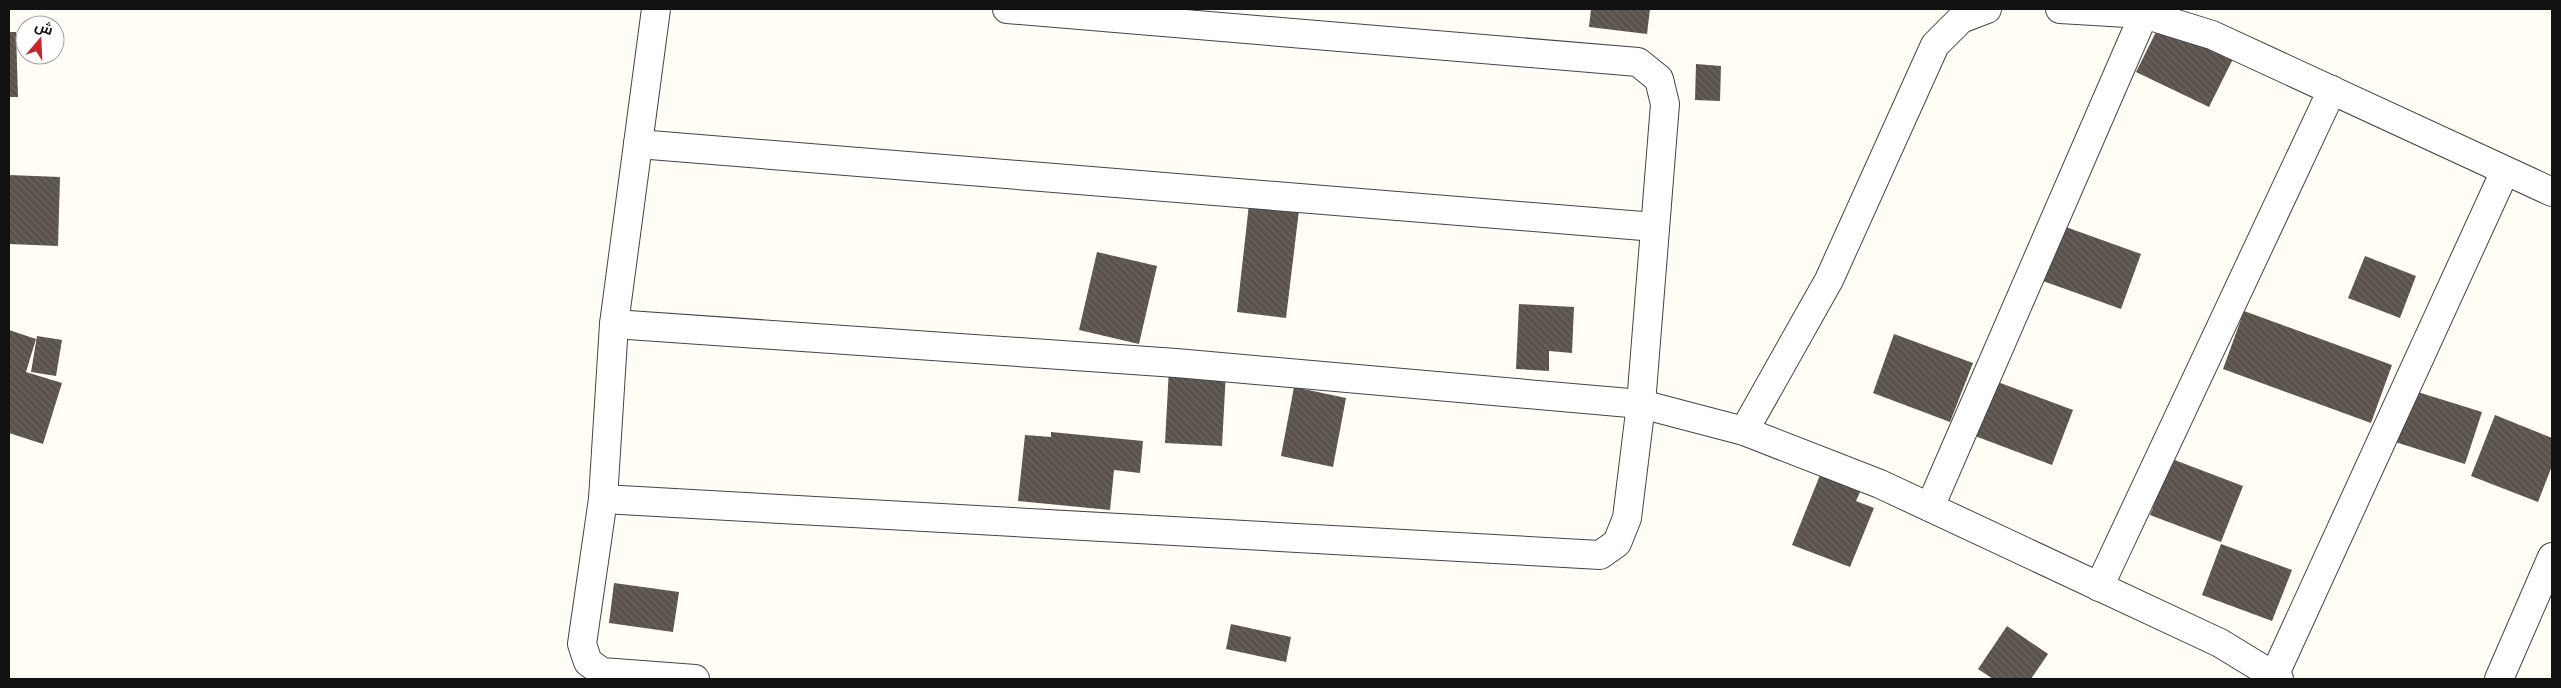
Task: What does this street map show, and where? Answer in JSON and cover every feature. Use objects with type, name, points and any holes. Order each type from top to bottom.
[{"type":"street","points":[[656,9],[614,324],[604,499],[582,644],[588,662],[602,672],[695,679]]},
{"type":"street","points":[[604,499],[1600,555],[1617,543],[1627,518],[1641,404],[1666,104],[1659,79],[1638,62],[1007,9]]},
{"type":"street","points":[[1744,431],[1828,280],[1935,45],[1961,19],[1987,9]]},
{"type":"street","points":[[2060,9],[2144,14],[2212,35],[2552,192]]},
{"type":"street","points":[[1930,507],[2144,14]]},
{"type":"street","points":[[2099,587],[2332,90]]},
{"type":"street","points":[[638,144],[1655,227]]},
{"type":"street","points":[[614,324],[1186,364],[1529,392],[1641,404],[1744,431],[1880,484],[2220,643],[2276,678],[2505,171]]},
{"type":"street","points":[[2499,679],[2552,557]]},
{"type":"building","points":[[1591,9],[1650,9],[1647,34],[1589,27]]},
{"type":"building","points":[[2163,18],[2236,53],[2209,107],[2136,72]]},
{"type":"building","points":[[9,32],[15,32],[15,65],[17,65],[18,97],[9,97]]},
{"type":"building","points":[[1696,64],[1721,66],[1720,101],[1695,100]]},
{"type":"building","points":[[9,175],[60,177],[58,246],[9,244]]},
{"type":"building","points":[[1249,204],[1299,210],[1286,318],[1237,312]]},
{"type":"building","points":[[2063,226],[2141,254],[2121,309],[2043,281]]},
{"type":"building","points":[[1097,252],[1157,266],[1139,344],[1079,330]]},
{"type":"building","points":[[2365,256],[2416,276],[2400,318],[2348,298]]},
{"type":"building","points":[[1519,304],[1574,307],[1572,353],[1549,351],[1549,371],[1516,369]]},
{"type":"building","points":[[2244,311],[2392,365],[2371,423],[2223,369]]},
{"type":"building","points":[[9,330],[36,339],[26,372],[62,383],[43,444],[9,433]]},
{"type":"building","points":[[1894,334],[1973,363],[1950,422],[1873,393]]},
{"type":"building","points":[[37,336],[62,340],[56,376],[31,372]]},
{"type":"building","points":[[1169,368],[1226,372],[1222,446],[1165,443]]},
{"type":"building","points":[[1995,381],[2073,410],[2052,465],[1975,436]]},
{"type":"building","points":[[1294,387],[1346,398],[1333,467],[1281,456]]},
{"type":"building","points":[[2408,389],[2482,412],[2465,464],[2392,441]]},
{"type":"building","points":[[2495,415],[2552,438],[2552,466],[2538,502],[2471,476]]},
{"type":"building","points":[[1051,432],[1143,441],[1140,473],[1114,470],[1110,510],[1018,501],[1025,435],[1051,437]]},
{"type":"building","points":[[2172,459],[2243,486],[2221,542],[2150,515]]},
{"type":"building","points":[[1824,465],[1865,481],[1856,501],[1874,508],[1850,567],[1792,545]]},
{"type":"building","points":[[2221,544],[2292,570],[2272,621],[2202,595]]},
{"type":"building","points":[[614,583],[679,592],[673,632],[609,623]]},
{"type":"building","points":[[1231,624],[1291,637],[1286,662],[1226,649]]},
{"type":"building","points":[[2007,626],[2048,654],[2031,679],[1993,679],[1978,669]]}]
